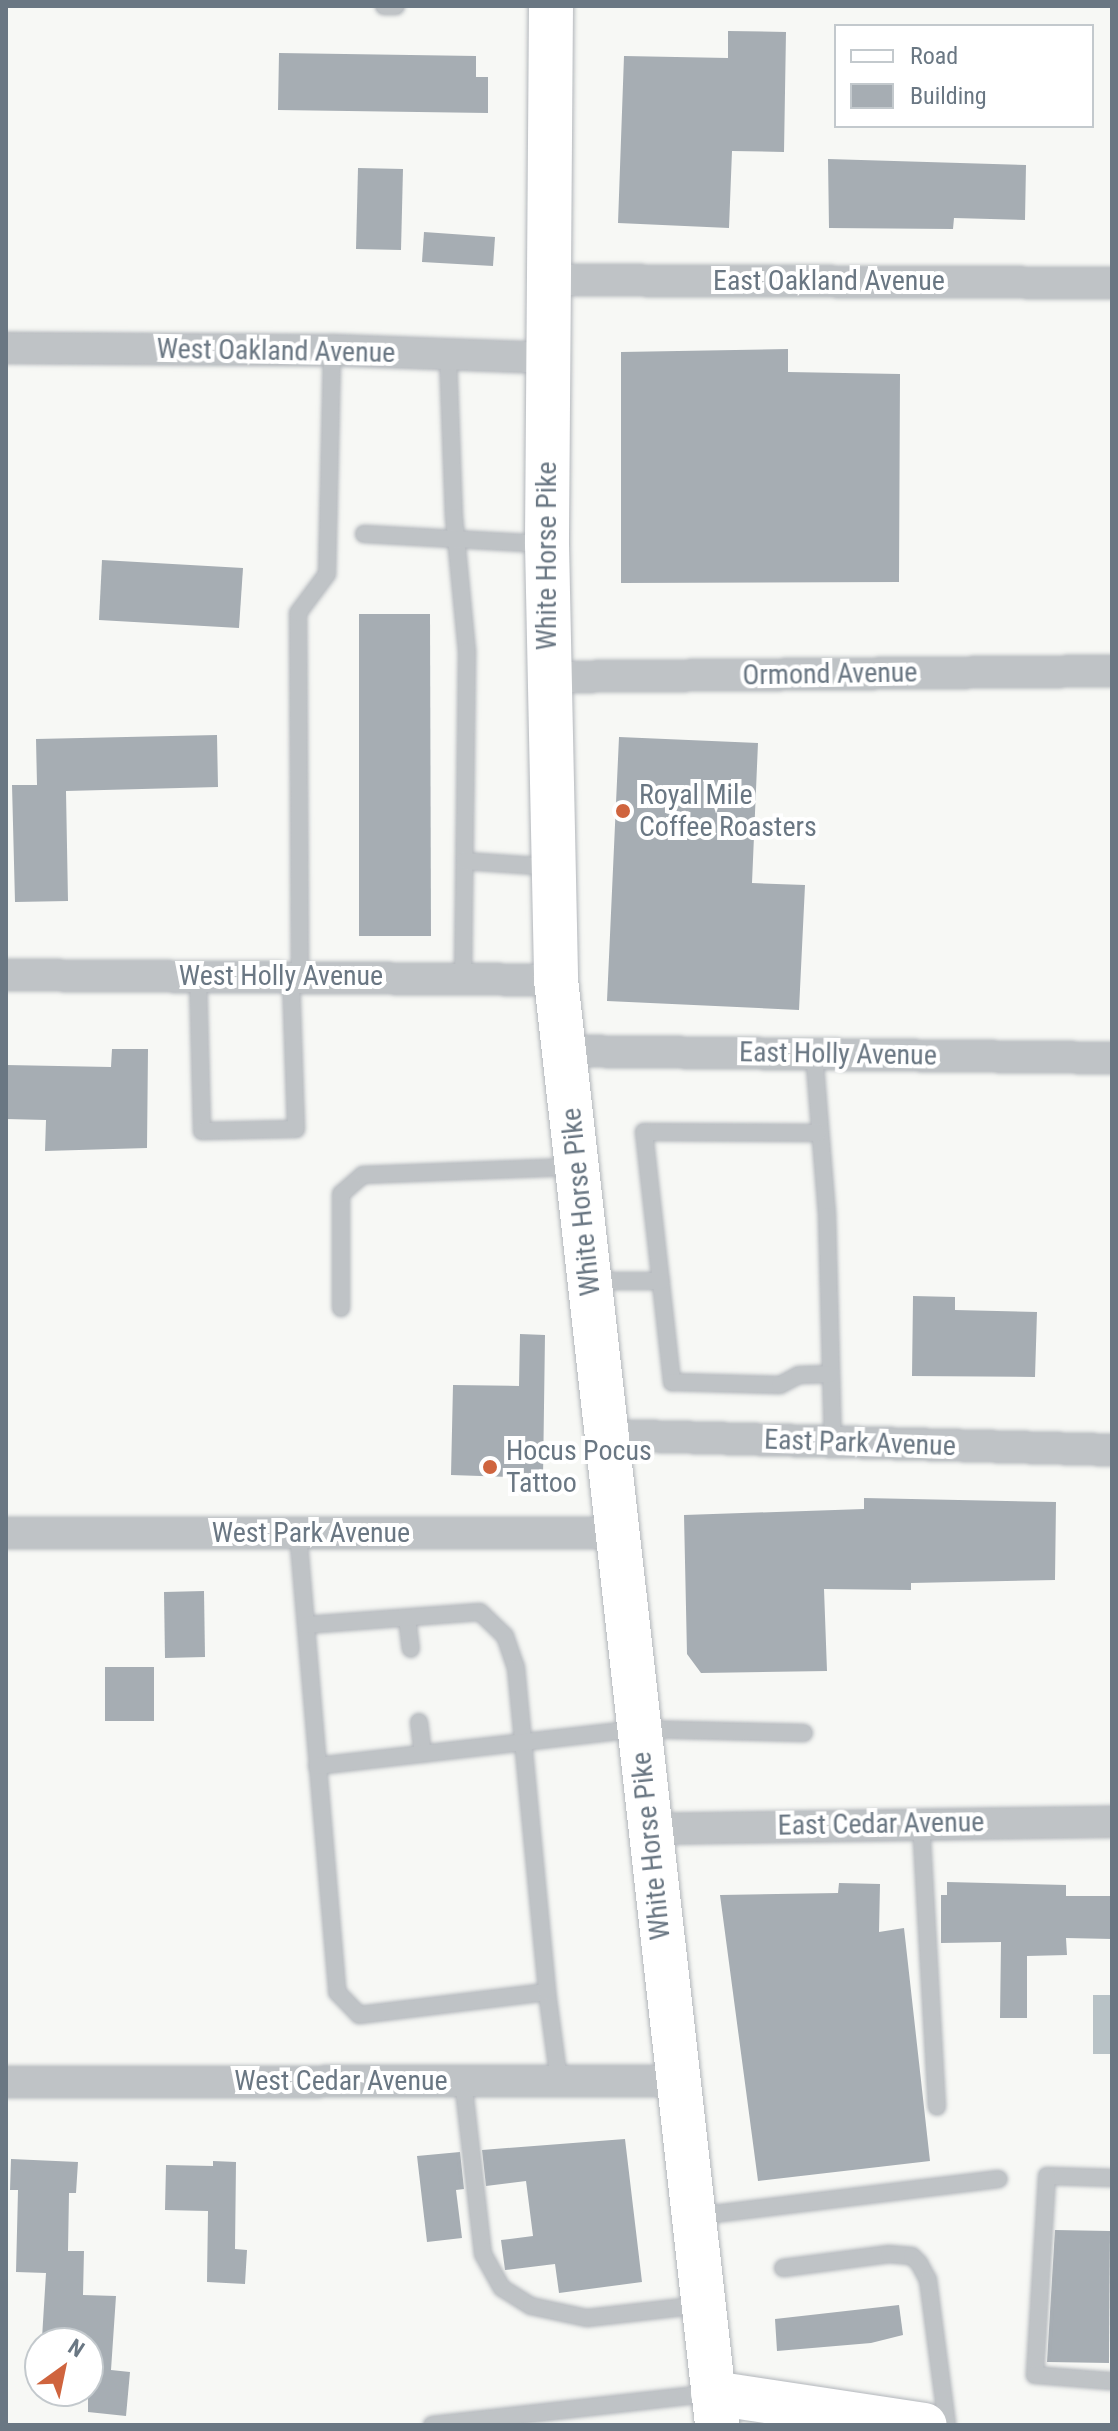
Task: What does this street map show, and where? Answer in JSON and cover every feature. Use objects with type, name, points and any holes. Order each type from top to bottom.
[{"type":"main road","name":"White Horse Pike","points":[[551,6],[546,358],[548,677],[556,980],[675,2081],[715,2409]]},
{"type":"main road","points":[[715,2409],[925,2425]]},
{"type":"street","name":"East Oakland Avenue","points":[[546,280],[1112,283]]},
{"type":"street","name":"West Oakland Avenue","points":[[6,348],[332,350],[546,358]]},
{"type":"street","name":"Ormond Avenue","points":[[548,677],[1112,671]]},
{"type":"street","name":"West Holly Avenue","points":[[6,975],[556,980]]},
{"type":"street","name":"East Holly Avenue","points":[[564,1051],[1112,1058]]},
{"type":"street","name":"East Park Avenue","points":[[607,1435],[1112,1450]]},
{"type":"street","name":"West Park Avenue","points":[[6,1533],[617,1533]]},
{"type":"street","name":"East Cedar Avenue","points":[[649,1829],[921,1822],[1112,1822]]},
{"type":"street","name":"West Cedar Avenue","points":[[6,2082],[675,2081]]},
{"type":"lane","points":[[384,6],[396,6]]},
{"type":"lane","points":[[198,976],[202,1131],[296,1129],[298,613],[327,574],[332,350]]},
{"type":"lane","points":[[448,355],[456,540],[467,651],[463,978]]},
{"type":"lane","points":[[364,534],[547,544]]},
{"type":"lane","points":[[465,861],[553,867]]},
{"type":"lane","points":[[814,1053],[827,1216],[833,1442]]},
{"type":"lane","points":[[818,1133],[644,1132],[672,1382],[780,1385],[799,1375],[830,1374]]},
{"type":"lane","points":[[341,1308],[341,1194],[363,1175],[577,1167]]},
{"type":"lane","points":[[590,1281],[661,1281]]},
{"type":"lane","points":[[298,1533],[334,1973],[346,2007],[359,2015],[547,1992]]},
{"type":"lane","points":[[306,1625],[480,1612],[494,1622],[505,1636],[516,1668],[547,1992],[559,2081]]},
{"type":"lane","points":[[407,1618],[411,1649]]},
{"type":"lane","points":[[419,1722],[423,1754]]},
{"type":"lane","points":[[317,1766],[638,1729],[804,1733]]},
{"type":"lane","points":[[921,1822],[937,2107]]},
{"type":"lane","points":[[463,2081],[483,2254],[502,2288],[531,2306],[587,2318],[701,2305]]},
{"type":"lane","points":[[1112,2178],[1047,2176],[1035,2375],[1112,2381]]},
{"type":"lane","points":[[691,2216],[999,2179]]},
{"type":"lane","points":[[783,2268],[889,2254],[912,2256],[928,2280],[947,2425]]},
{"type":"lane","points":[[432,2425],[715,2409]]},
{"type":"shaded area","points":[[1093,1995],[1112,1995],[1112,2054],[1093,2054]]},
{"type":"building","points":[[728,31],[786,32],[784,152],[732,151],[729,228],[618,223],[624,56],[728,58]]},
{"type":"building","points":[[279,53],[476,56],[476,77],[488,77],[488,113],[278,110]]},
{"type":"building","points":[[828,159],[1026,165],[1025,220],[954,218],[953,229],[829,228]]},
{"type":"building","points":[[358,168],[403,169],[401,250],[356,249]]},
{"type":"building","points":[[424,232],[495,237],[493,266],[422,262]]},
{"type":"building","points":[[788,349],[788,372],[900,374],[899,582],[621,583],[621,352]]},
{"type":"building","points":[[102,560],[243,568],[239,628],[99,620]]},
{"type":"building","points":[[359,614],[430,614],[431,936],[359,936]]},
{"type":"building","points":[[217,735],[218,787],[66,791],[68,901],[15,902],[12,785],[37,785],[36,739]]},
{"type":"building","points":[[619,737],[758,743],[752,883],[805,885],[799,1010],[607,1001]]},
{"type":"building","points":[[112,1049],[148,1049],[147,1148],[45,1151],[46,1120],[6,1119],[6,1065],[111,1067]]},
{"type":"building","points":[[913,1296],[955,1297],[955,1310],[1037,1312],[1035,1377],[912,1376]]},
{"type":"building","points":[[520,1334],[545,1335],[543,1478],[451,1475],[453,1385],[519,1386]]},
{"type":"building","points":[[864,1498],[1056,1502],[1055,1580],[911,1583],[911,1590],[824,1589],[827,1671],[701,1673],[687,1654],[684,1515],[864,1509]]},
{"type":"building","points":[[204,1591],[205,1657],[165,1658],[164,1592]]},
{"type":"building","points":[[105,1667],[154,1667],[154,1721],[105,1721]]},
{"type":"building","points":[[947,1882],[1066,1885],[1066,1896],[1112,1896],[1112,1939],[1066,1938],[1067,1955],[1027,1956],[1027,2018],[1000,2018],[1001,1942],[941,1943],[941,1895],[947,1895]]},
{"type":"building","points":[[839,1883],[880,1884],[879,1932],[904,1928],[930,2161],[758,2181],[720,1895],[838,1893]]},
{"type":"building","points":[[625,2139],[642,2282],[559,2293],[555,2264],[505,2270],[501,2240],[533,2236],[526,2181],[486,2186],[482,2150]]},
{"type":"building","points":[[460,2152],[464,2189],[456,2190],[462,2238],[427,2242],[417,2156]]},
{"type":"building","points":[[11,2159],[78,2162],[76,2193],[69,2193],[68,2251],[84,2251],[83,2295],[116,2296],[111,2370],[130,2372],[126,2416],[88,2412],[88,2407],[104,2407],[104,2327],[43,2327],[46,2273],[16,2272],[18,2190],[10,2190]]},
{"type":"building","points":[[213,2161],[236,2162],[235,2249],[247,2250],[245,2284],[207,2282],[208,2211],[165,2210],[166,2165],[213,2166]]},
{"type":"building","points":[[1055,2230],[1110,2231],[1109,2363],[1047,2362]]},
{"type":"building","points":[[899,2305],[903,2335],[871,2343],[777,2351],[775,2319]]},
{"type":"place","name":"Royal Mile Coffee Roasters","points":[[623,811]]},
{"type":"place","name":"Hocus Pocus Tattoo","points":[[490,1467]]}]
